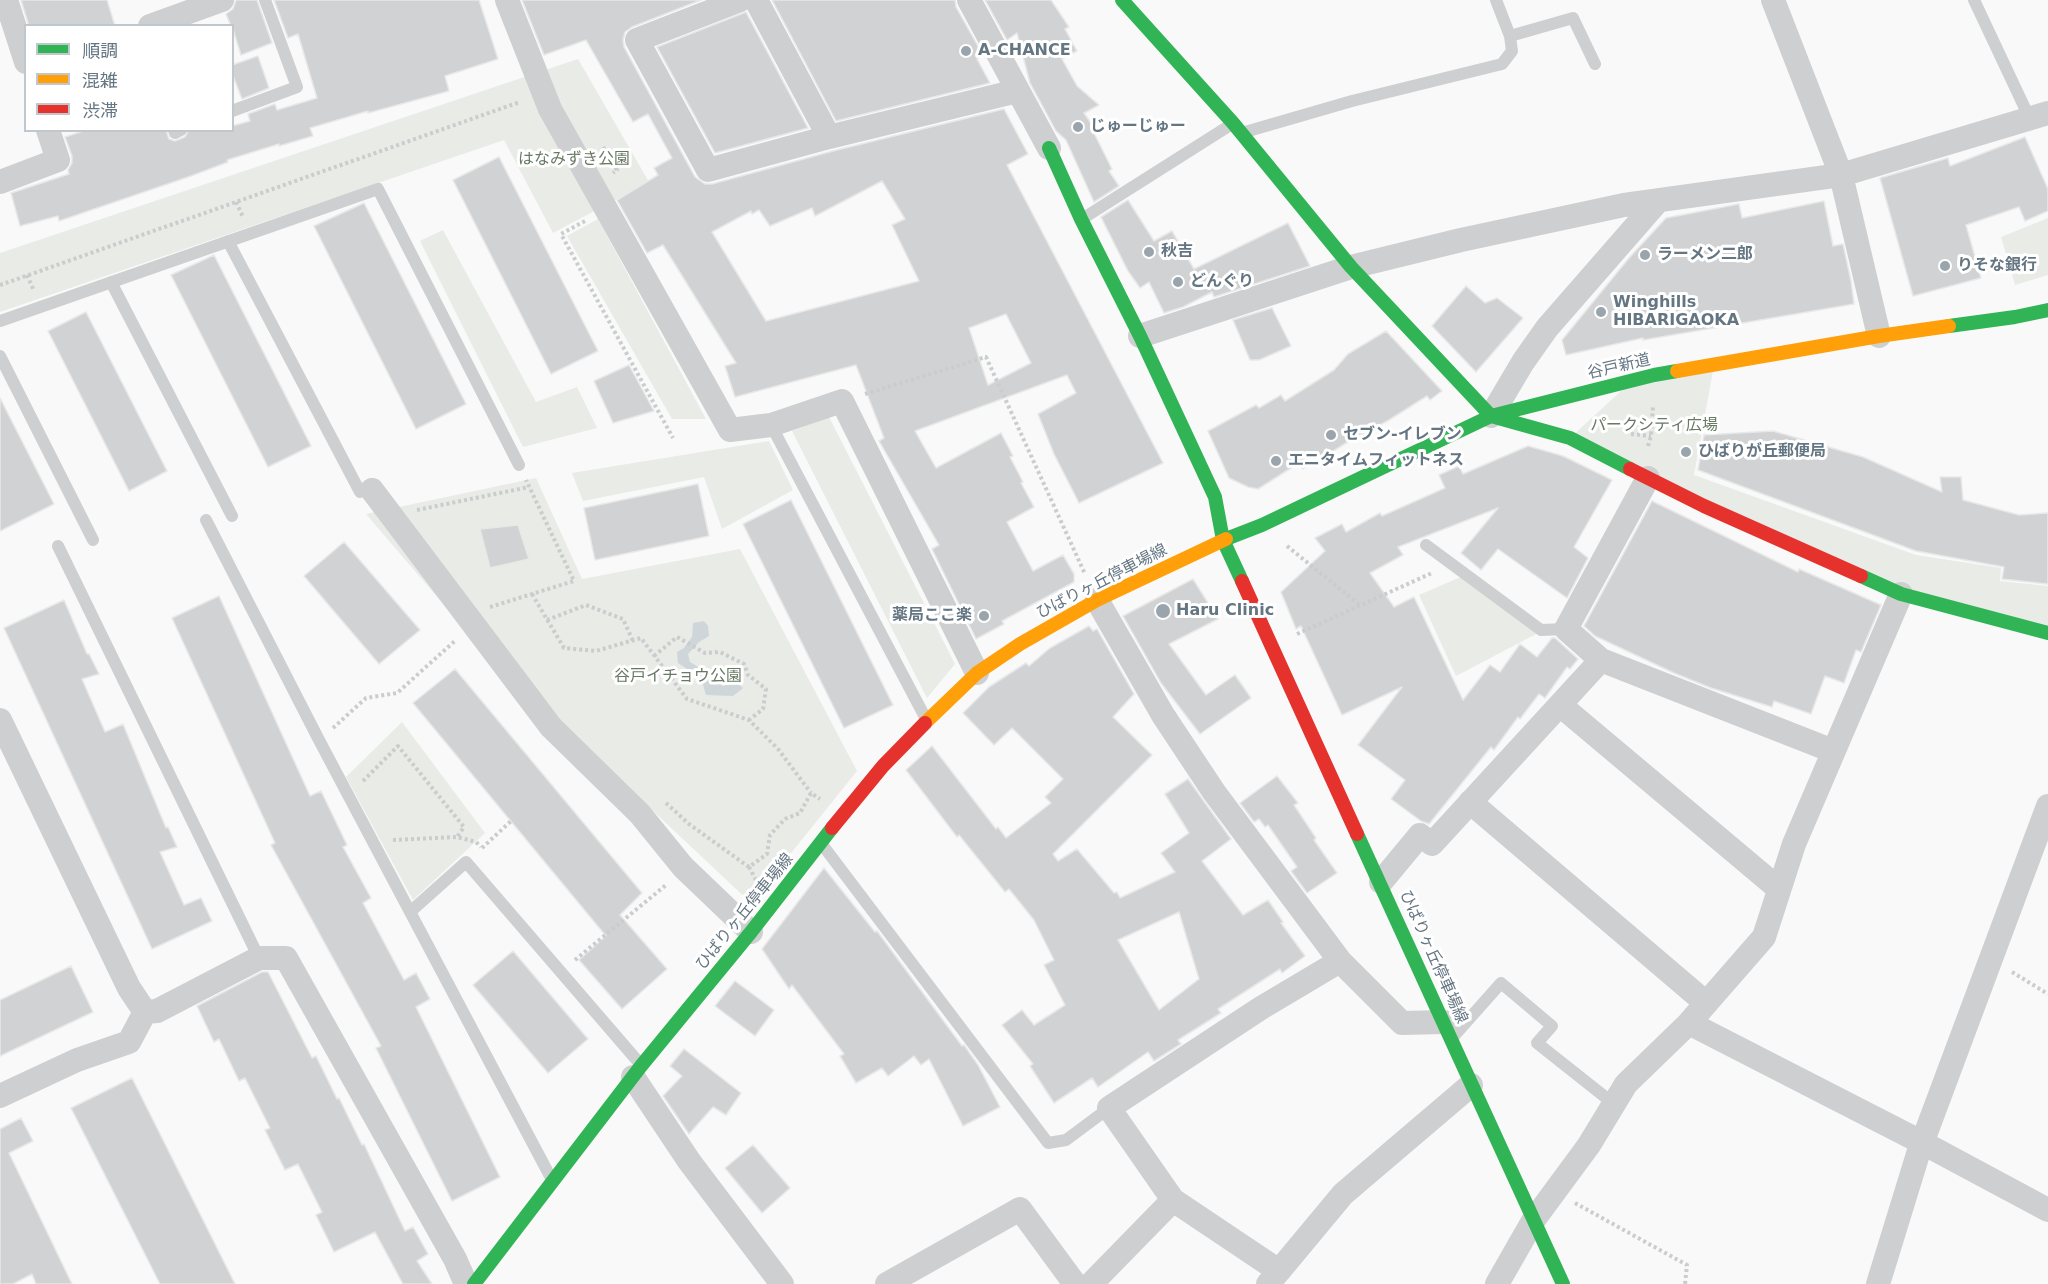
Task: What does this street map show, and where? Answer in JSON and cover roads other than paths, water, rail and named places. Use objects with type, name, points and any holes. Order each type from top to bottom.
[{"type":"main road","points":[[1122,0],[1237,128],[1351,267],[1491,416],[1570,438],[1704,506],[1900,594],[2048,633]]},
{"type":"main road","points":[[1049,148],[1215,497],[1223,540]]},
{"type":"main road","name":"谷戸新道","points":[[1223,540],[1262,525],[1491,416],[1654,375],[1879,336],[2015,317],[2048,310]]},
{"type":"main road","name":"ひばりヶ丘停車場線","points":[[474,1284],[637,1071],[883,766],[927,720],[977,673],[1040,633],[1097,600],[1223,540],[1563,1284]]},
{"type":"street","points":[[6,0],[24,56]]},
{"type":"street","points":[[156,24],[222,0]]},
{"type":"street","points":[[507,0],[550,109],[730,430],[771,425],[842,401],[977,673]]},
{"type":"street","points":[[740,0],[637,40],[708,170],[829,137],[1017,91]]},
{"type":"street","points":[[756,0],[829,137]]},
{"type":"street","points":[[969,0],[1049,148]]},
{"type":"street","points":[[1773,0],[1841,175],[1879,336]]},
{"type":"street","points":[[1140,336],[1351,267],[1461,240],[1624,205],[1841,175],[2039,116]]},
{"type":"street","points":[[0,182],[58,160],[49,132]]},
{"type":"street","points":[[1491,416],[1523,362],[1547,328],[1657,202]]},
{"type":"street","points":[[1648,478],[1566,629],[1601,660],[1833,751]]},
{"type":"street","points":[[366,491],[552,727],[640,814],[683,867],[751,932]]},
{"type":"street","points":[[1497,1284],[1533,1221],[1589,1145],[1626,1084],[1689,1023],[1764,937],[1794,844],[1900,594]]},
{"type":"street","points":[[1097,600],[1163,715],[1201,772],[1340,961],[1402,1023],[1448,1030]]},
{"type":"street","points":[[1381,882],[1420,835],[1432,844],[1601,660]]},
{"type":"street","points":[[1560,705],[1779,889]]},
{"type":"street","points":[[0,720],[129,988],[145,1012]]},
{"type":"street","points":[[1470,802],[1706,1003]]},
{"type":"street","points":[[1878,1284],[1923,1143],[2048,806]]},
{"type":"street","points":[[145,1012],[157,1011],[260,958],[286,958],[449,1249],[466,1284]]},
{"type":"street","points":[[1340,961],[1261,1008],[1109,1108],[1173,1200],[1273,1278],[1343,1194],[1471,1085]]},
{"type":"street","points":[[0,1096],[77,1060],[129,1042],[145,1012]]},
{"type":"street","points":[[1689,1023],[2048,1210]]},
{"type":"street","points":[[637,1071],[689,1161],[782,1284]]},
{"type":"street","points":[[1091,1284],[1173,1200]]},
{"type":"street","points":[[887,1284],[1020,1209],[1075,1284]]},
{"type":"lane","points":[[234,110],[297,87],[266,0]]},
{"type":"lane","points":[[1081,219],[1237,128],[1503,64],[1512,51],[1510,36],[1496,0]]},
{"type":"lane","points":[[1974,0],[2039,116]]},
{"type":"lane","points":[[1510,36],[1573,18],[1595,64]]},
{"type":"lane","points":[[0,321],[378,189],[522,471]]},
{"type":"lane","points":[[228,241],[366,491]]},
{"type":"lane","points":[[111,282],[232,516]]},
{"type":"lane","points":[[0,356],[93,540]]},
{"type":"lane","points":[[771,425],[927,720]]},
{"type":"lane","points":[[206,520],[319,740],[553,1182]]},
{"type":"lane","points":[[1426,545],[1541,630],[1566,629]]},
{"type":"lane","points":[[58,546],[260,958]]},
{"type":"lane","points":[[821,842],[1048,1143],[1066,1140],[1109,1108]]},
{"type":"lane","points":[[410,912],[466,862],[560,972],[637,1071]]},
{"type":"lane","points":[[1448,1030],[1501,983],[1552,1026],[1537,1043],[1614,1104]]},
{"type":"place","name":"A-CHANCE","points":[[966,51]]},
{"type":"place","name":"じゅーじゅー","points":[[1078,127]]},
{"type":"place","name":"秋吉","points":[[1149,252]]},
{"type":"place","name":"ラーメン二郎","points":[[1645,255]]},
{"type":"place","name":"りそな銀行","points":[[1945,266]]},
{"type":"place","name":"どんぐり","points":[[1178,282]]},
{"type":"place","name":"Winghills HIBARIGAOKA","points":[[1601,312]]},
{"type":"place","name":"セブン-イレブン","points":[[1331,435]]},
{"type":"place","name":"ひばりが丘郵便局","points":[[1686,452]]},
{"type":"place","name":"エニタイムフィットネス","points":[[1276,461]]},
{"type":"place","name":"Haru Clinic","points":[[1163,611]]},
{"type":"place","name":"薬局ここ楽","points":[[984,616]]},
{"type":"park label","name":"はなみずき公園","points":[[574,160]]},
{"type":"park label","name":"パークシティ広場","points":[[1654,426]]},
{"type":"park label","name":"谷戸イチョウ公園","points":[[678,677]]}]
